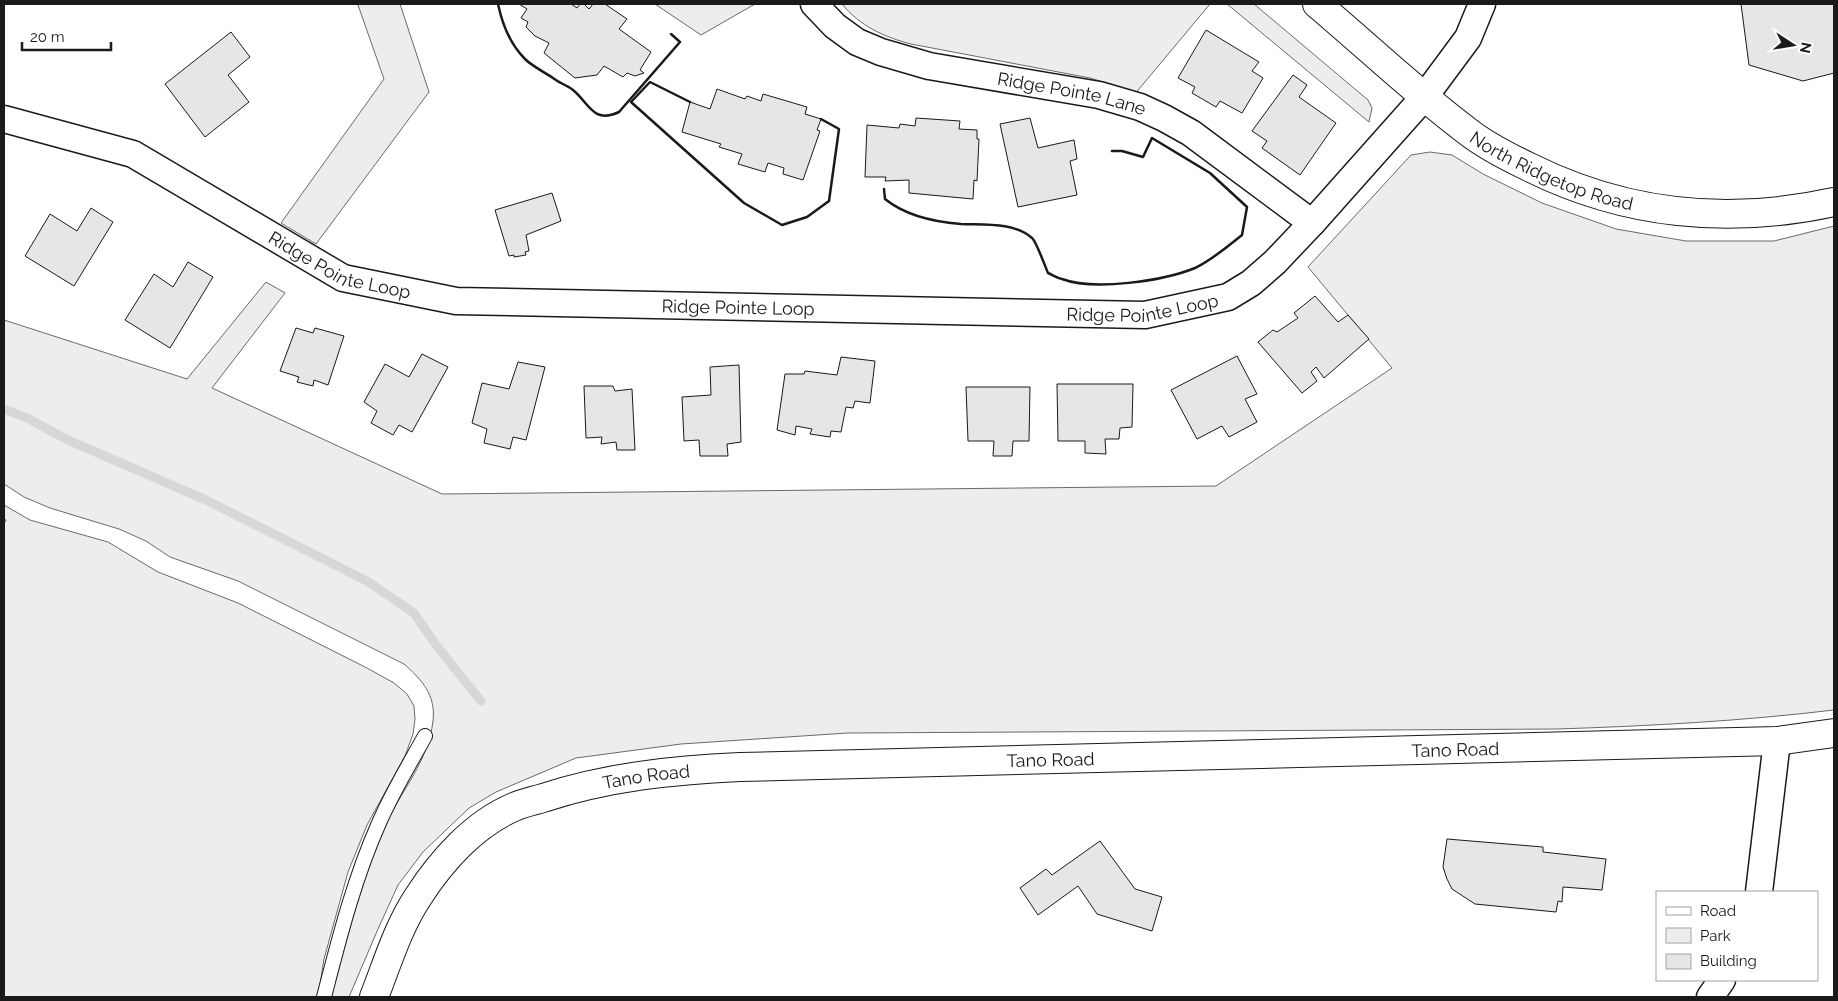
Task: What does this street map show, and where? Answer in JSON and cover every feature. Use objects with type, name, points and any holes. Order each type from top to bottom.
[{"type":"street","name":"Ridge Pointe Lane","points":[[814,4],[835,26],[857,42],[881,52],[929,66],[1099,95],[1140,107],[1192,133],[1312,223]]},
{"type":"street","name":"North Ridgetop Road","points":[[1318,4],[1468,132],[1504,155],[1546,176],[1580,190],[1645,207],[1709,214],[1775,212],[1834,202]]},
{"type":"street","name":"Ridge Pointe Loop","points":[[4,120],[133,154],[343,278],[456,301],[1145,315],[1228,297],[1251,283],[1275,262],[1425,96],[1468,38],[1482,4]]},
{"type":"street","name":"Tano Road","points":[[374,997],[400,931],[417,898],[434,873],[457,848],[485,824],[513,807],[575,787],[612,780],[684,770],[740,767],[1777,741],[1834,733]]},
{"type":"street","points":[[1759,891],[1777,741]]},
{"type":"street","points":[[1710,997],[1721,981]]},
{"type":"lane","points":[[324,997],[346,918],[367,854],[379,823],[425,736]]},
{"type":"green space","points":[[356,4],[400,4],[429,92],[316,244],[281,223],[384,79],[358,5]]},
{"type":"green space","points":[[655,4],[755,4],[701,35]]},
{"type":"green space","points":[[842,4],[1210,4],[1134,95],[1113,85],[1090,78],[901,41],[873,30],[857,19]]},
{"type":"green space","points":[[1227,4],[1254,4],[1368,100],[1372,108],[1369,122]]},
{"type":"green space","points":[[1430,152],[1452,155],[1483,174],[1542,203],[1616,229],[1686,241],[1774,241],[1834,226],[1834,710],[1696,722],[1557,729],[848,733],[681,744],[576,758],[496,792],[469,808],[423,852],[398,885],[349,997],[331,997],[343,946],[372,858],[392,811],[414,775],[430,736],[433,721],[432,703],[422,682],[404,664],[238,581],[170,557],[146,541],[119,529],[50,508],[24,497],[4,484],[4,320],[187,379],[266,282],[285,293],[212,388],[442,494],[1216,486],[1392,368],[1308,267],[1411,155]]},
{"type":"green space","points":[[4,505],[30,520],[108,542],[158,572],[238,603],[367,668],[394,683],[407,694],[414,706],[413,734],[405,756],[367,825],[348,872],[324,959],[318,997],[4,997],[4,524],[6,520],[4,519]]},
{"type":"building","points":[[519,4],[571,4],[577,8],[580,4],[584,4],[589,9],[593,4],[605,4],[627,19],[619,29],[651,52],[640,70],[644,73],[635,76],[627,73],[623,77],[604,66],[597,75],[575,78],[544,53],[549,43],[535,36],[526,27],[528,22],[521,18],[527,9]]},
{"type":"building","points":[[1741,4],[1834,4],[1834,73],[1803,81],[1749,65]]},
{"type":"building","points":[[1206,30],[1259,62],[1252,71],[1263,78],[1242,113],[1220,101],[1216,107],[1192,93],[1195,87],[1178,78]]},
{"type":"building","points":[[231,32],[250,57],[228,75],[249,102],[205,137],[165,84]]},
{"type":"building","points":[[1293,75],[1307,85],[1299,97],[1336,123],[1300,175],[1262,148],[1267,141],[1252,131]]},
{"type":"building","points":[[717,89],[745,99],[747,96],[761,101],[763,94],[807,107],[805,114],[821,119],[817,130],[820,131],[803,180],[783,174],[784,168],[768,163],[765,172],[738,164],[742,154],[719,147],[721,144],[682,132],[690,102],[710,109]]},
{"type":"building","points":[[916,118],[960,121],[959,129],[977,130],[977,139],[979,139],[977,181],[974,180],[973,199],[909,193],[909,180],[885,181],[886,177],[865,177],[867,125],[899,128],[900,124],[915,126]]},
{"type":"building","points":[[1030,118],[1038,148],[1074,140],[1077,159],[1070,161],[1077,195],[1018,207],[1000,124]]},
{"type":"building","points":[[552,193],[561,221],[526,235],[529,251],[525,252],[526,255],[509,256],[495,210]]},
{"type":"building","points":[[91,208],[113,222],[74,286],[25,256],[50,214],[77,231]]},
{"type":"building","points":[[188,262],[213,277],[170,348],[125,320],[154,274],[173,287]]},
{"type":"building","points":[[1315,296],[1338,322],[1348,315],[1369,339],[1324,378],[1316,367],[1311,372],[1317,381],[1302,393],[1258,342],[1273,330],[1277,332],[1298,318],[1294,313]]},
{"type":"building","points":[[296,328],[313,333],[315,328],[344,336],[328,385],[314,380],[313,386],[297,382],[299,377],[280,371]]},
{"type":"building","points":[[422,354],[448,367],[412,432],[399,425],[393,435],[371,423],[377,411],[364,402],[385,364],[409,377]]},
{"type":"building","points":[[1237,356],[1257,394],[1245,399],[1257,422],[1229,437],[1222,426],[1197,439],[1171,390]]},
{"type":"building","points":[[841,357],[875,361],[870,403],[855,401],[853,408],[846,407],[841,432],[831,431],[830,437],[810,434],[812,429],[796,426],[795,435],[777,430],[785,374],[804,374],[805,371],[837,375]]},
{"type":"building","points":[[518,362],[545,367],[526,440],[513,437],[510,449],[484,443],[487,429],[472,423],[482,383],[509,389]]},
{"type":"building","points":[[739,365],[741,442],[727,444],[728,456],[700,456],[699,440],[684,441],[682,397],[711,395],[710,367]]},
{"type":"building","points":[[1057,384],[1133,384],[1132,427],[1120,428],[1119,439],[1105,439],[1106,454],[1085,453],[1085,441],[1058,441]]},
{"type":"building","points":[[584,386],[613,386],[615,391],[632,389],[635,450],[617,450],[616,442],[601,444],[602,437],[586,438]]},
{"type":"building","points":[[966,387],[1030,387],[1029,441],[1013,441],[1012,456],[993,456],[994,441],[968,441]]},
{"type":"building","points":[[1447,839],[1543,847],[1543,852],[1606,859],[1602,890],[1563,887],[1562,902],[1558,901],[1556,912],[1475,904],[1452,889],[1447,879],[1443,867]]},
{"type":"building","points":[[1100,841],[1135,889],[1162,897],[1152,931],[1097,914],[1078,886],[1038,915],[1020,888],[1046,869],[1052,875]]},
{"type":"waterway","points":[[4,409],[29,419],[68,440],[206,500],[367,581],[414,613],[436,645],[481,701]]},
{"type":"wall","points":[[498,4],[507,33],[525,59],[538,69],[571,88],[593,111],[603,116],[619,112],[680,42],[671,34]]},
{"type":"wall","points":[[690,102],[650,82],[631,102],[744,203],[782,225],[807,217],[829,201],[839,129],[821,119]]},
{"type":"wall","points":[[884,189],[885,199],[911,214],[951,223],[998,225],[1017,229],[1034,240],[1048,273],[1060,279],[1076,283],[1128,283],[1181,273],[1207,261],[1242,235],[1247,207],[1210,173],[1152,138],[1143,157],[1122,151],[1112,151]]}]
